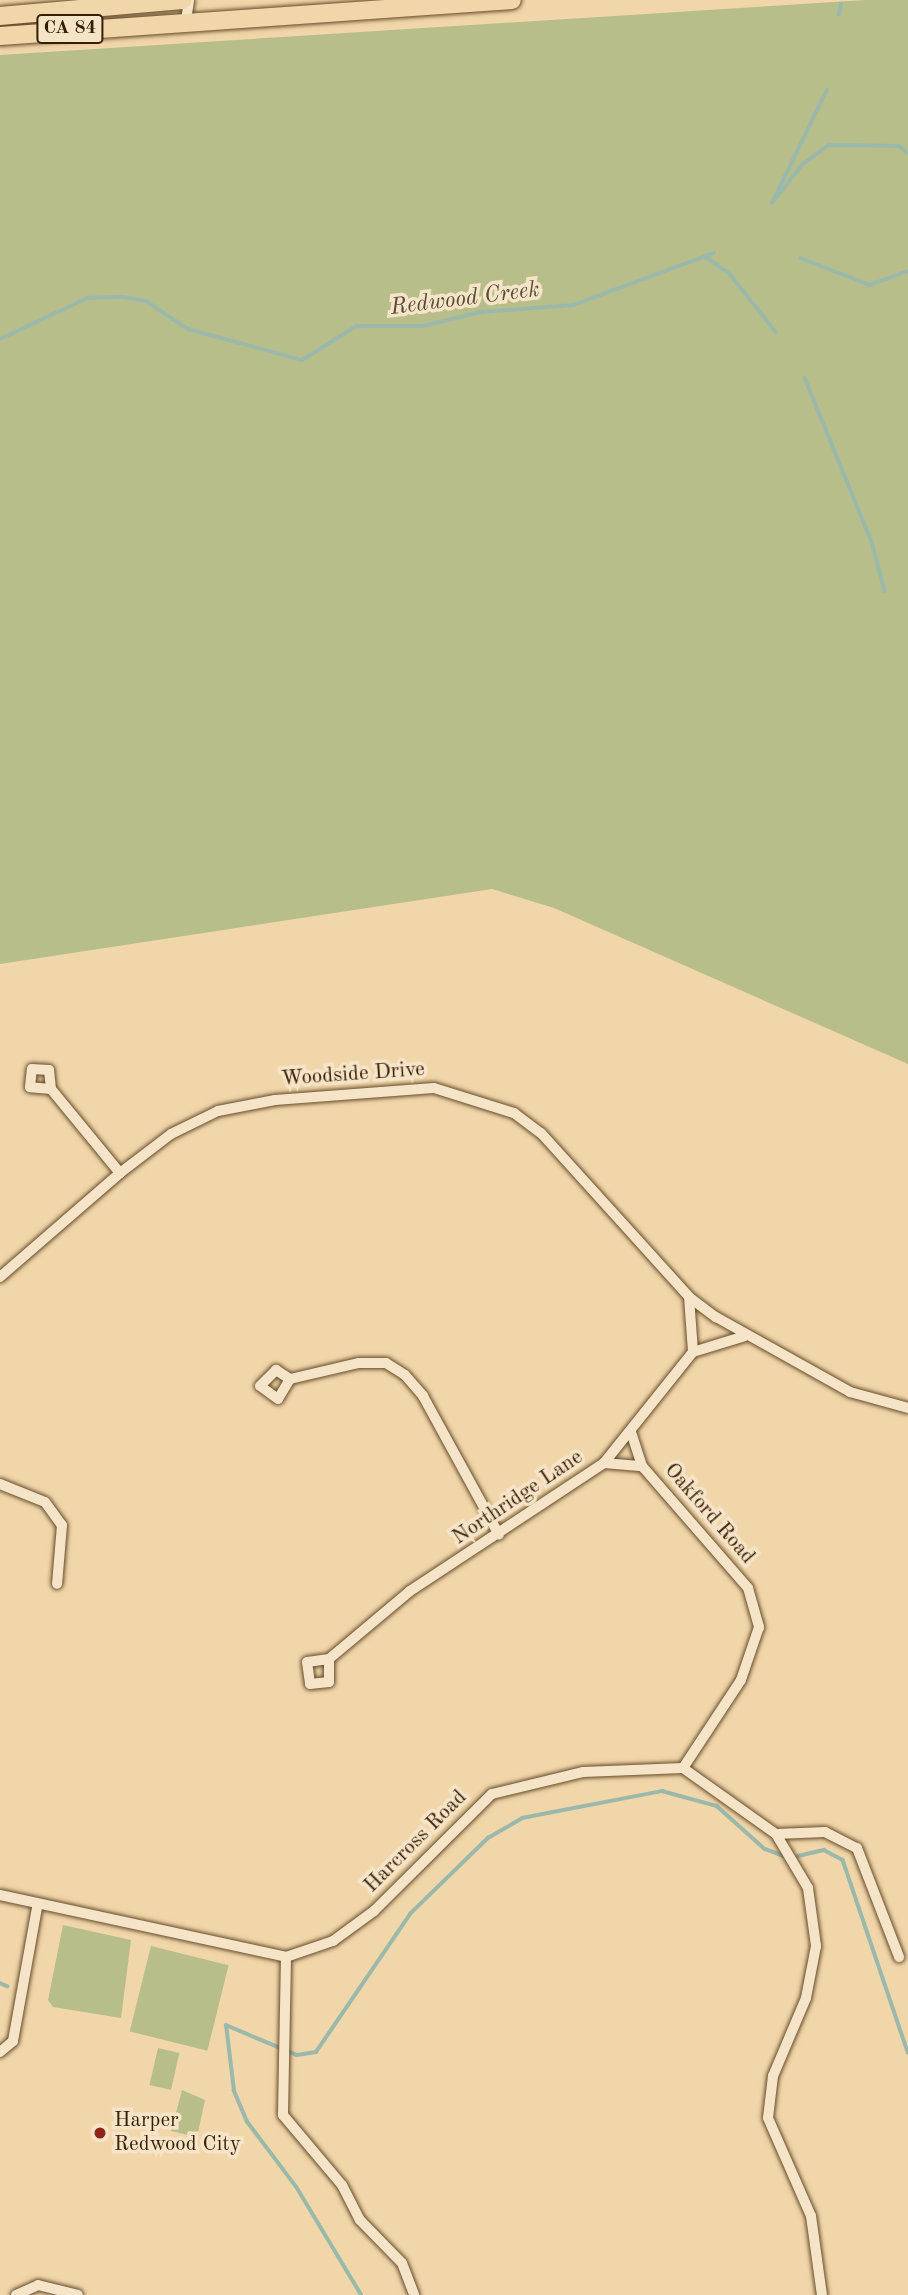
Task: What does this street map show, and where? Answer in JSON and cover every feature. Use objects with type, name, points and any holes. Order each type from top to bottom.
[{"type":"main road","points":[[2,0],[32,14]]},
{"type":"main road","name":"CA 84","points":[[0,16],[182,0]]},
{"type":"main road","name":"CA 84","points":[[0,36],[186,20],[512,0]]},
{"type":"street","points":[[186,20],[190,0]]},
{"type":"street","name":"Woodside Drive","points":[[0,1277],[120,1173],[171,1134],[246,1103],[434,1088],[514,1113],[541,1133],[688,1297],[745,1336],[850,1392],[908,1409]]},
{"type":"street","points":[[51,1089],[120,1173]]},
{"type":"street","points":[[688,1297],[693,1352],[745,1336]]},
{"type":"street","name":"Northridge Lane","points":[[329,1659],[410,1591],[604,1464],[693,1352]]},
{"type":"street","points":[[290,1379],[359,1363],[386,1363],[405,1375],[423,1396],[499,1535]]},
{"type":"street","name":"Oakford Road","points":[[631,1432],[642,1466],[748,1588],[759,1628],[741,1680],[683,1768]]},
{"type":"street","points":[[604,1464],[642,1466]]},
{"type":"street","points":[[0,1484],[45,1502],[62,1524],[57,1584]]},
{"type":"street","points":[[683,1768],[776,1834],[808,1888],[816,1946],[806,1998],[773,2077],[768,2118],[811,2216],[822,2295]]},
{"type":"street","name":"Harcross Road","points":[[286,1957],[333,1941],[374,1912],[492,1794],[583,1772],[683,1768]]},
{"type":"street","points":[[776,1834],[825,1832],[857,1848],[899,1956]]},
{"type":"street","points":[[0,1895],[37,1907],[286,1957],[281,2056],[283,2115],[342,2185],[360,2220],[402,2263],[414,2295]]},
{"type":"street","points":[[0,2052],[13,2041],[37,1907]]},
{"type":"street","points":[[16,2295],[38,2285],[78,2295]]},
{"type":"green space","points":[[865,0],[908,0],[908,1064],[554,908],[492,889],[0,964],[0,55]]},
{"type":"green space","points":[[63,1925],[131,1940],[121,2018],[53,2007],[48,2000]]},
{"type":"green space","points":[[151,1946],[229,1965],[207,2051],[130,2031]]},
{"type":"green space","points":[[158,2048],[179,2053],[171,2090],[149,2085]]},
{"type":"green space","points":[[182,2090],[205,2100],[197,2137],[171,2131]]},
{"type":"waterway","points":[[839,15],[841,4]]},
{"type":"waterway","points":[[773,201],[827,90]]},
{"type":"waterway","name":"Redwood Creek","points":[[772,203],[802,165],[829,145],[899,146],[908,153]]},
{"type":"waterway","name":"Redwood Creek","points":[[0,339],[88,298],[123,297],[146,301],[188,329],[302,360],[357,326],[423,326],[481,312],[574,305],[714,253]]},
{"type":"waterway","name":"Redwood Creek","points":[[705,256],[730,274],[776,332]]},
{"type":"waterway","points":[[800,258],[870,285],[908,271]]},
{"type":"waterway","name":"Redwood Creek","points":[[805,378],[872,542],[885,591]]},
{"type":"waterway","points":[[361,2295],[296,2187],[247,2122],[234,2091],[226,2025],[297,2055],[316,2052],[410,1914],[488,1838],[522,1818],[662,1791],[717,1806],[765,1849],[784,1856]]},
{"type":"waterway","points":[[798,1856],[824,1850],[843,1860],[908,2052]]},
{"type":"waterway","points":[[0,1983],[7,1986]]},
{"type":"place","name":"Harper Redwood City","points":[[100,2133]]}]
